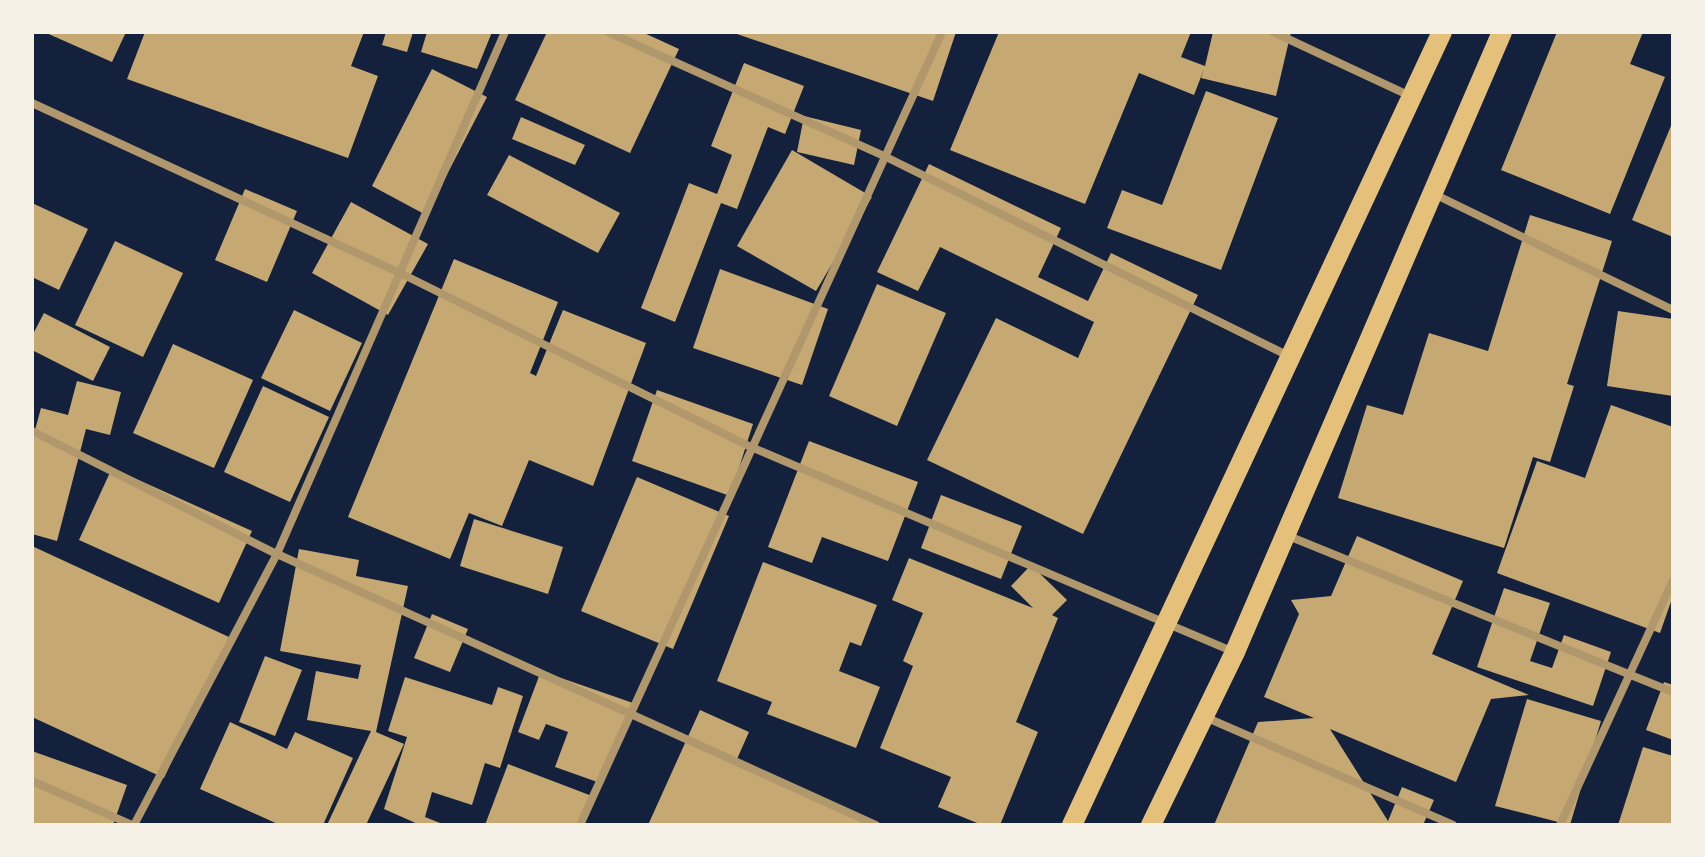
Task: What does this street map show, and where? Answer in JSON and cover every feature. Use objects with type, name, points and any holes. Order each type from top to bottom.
[{"type":"main road","points":[[1072,825],[1287,355],[1414,98],[1442,32]]},
{"type":"main road","points":[[1151,825],[1235,652],[1502,32]]},
{"type":"street","points":[[32,781],[115,821],[133,825],[277,554],[505,32]]},
{"type":"street","points":[[608,32],[884,156],[1287,355]]},
{"type":"street","points":[[580,825],[942,32]]},
{"type":"street","points":[[1273,32],[1414,98]]},
{"type":"street","points":[[32,103],[398,272],[751,447],[1164,625],[1235,652]]},
{"type":"street","points":[[1434,194],[1673,310]]},
{"type":"street","points":[[32,431],[277,554],[876,825]]},
{"type":"street","points":[[1285,534],[1673,692]]},
{"type":"street","points":[[1560,825],[1673,581]]},
{"type":"street","points":[[1204,717],[1453,825]]},
{"type":"building","points":[[44,32],[126,32],[112,62]]},
{"type":"building","points":[[145,32],[364,32],[351,66],[378,76],[348,158],[127,79]]},
{"type":"building","points":[[386,32],[413,32],[407,52],[382,45]]},
{"type":"building","points":[[427,32],[492,32],[477,69],[421,52]]},
{"type":"building","points":[[547,32],[642,32],[679,49],[630,153],[515,100]]},
{"type":"building","points":[[731,32],[956,32],[933,101]]},
{"type":"building","points":[[999,32],[1191,32],[1181,57],[1205,66],[1213,32],[1291,32],[1276,96],[1201,78],[1204,69],[1194,95],[1139,73],[1085,204],[950,150]]},
{"type":"building","points":[[1557,32],[1643,32],[1630,64],[1665,77],[1610,214],[1501,170]]},
{"type":"building","points":[[744,63],[804,86],[785,134],[768,127],[737,209],[721,203],[675,322],[641,308],[689,183],[717,194],[732,155],[711,146]]},
{"type":"building","points":[[432,69],[487,97],[426,215],[372,186]]},
{"type":"building","points":[[1206,91],[1278,118],[1221,270],[1107,228],[1122,190],[1162,205]]},
{"type":"building","points":[[804,116],[861,130],[854,165],[797,152]]},
{"type":"building","points":[[521,117],[585,145],[575,165],[512,139]]},
{"type":"building","points":[[1673,121],[1673,237],[1632,220]]},
{"type":"building","points":[[792,150],[872,197],[816,291],[737,246]]},
{"type":"building","points":[[509,155],[620,213],[598,253],[487,195]]},
{"type":"building","points":[[929,164],[1061,228],[1038,277],[1088,301],[1111,253],[1198,295],[1083,534],[927,460],[996,318],[1078,358],[1094,322],[940,247],[918,291],[877,272]]},
{"type":"building","points":[[245,189],[297,211],[267,282],[215,260]]},
{"type":"building","points":[[351,202],[428,244],[388,315],[312,273]]},
{"type":"building","points":[[32,203],[88,229],[59,290],[32,277]]},
{"type":"building","points":[[1530,215],[1612,241],[1567,384],[1574,386],[1550,462],[1533,457],[1504,548],[1338,498],[1367,405],[1403,415],[1429,333],[1488,351]]},
{"type":"building","points":[[115,241],[183,273],[143,357],[75,325]]},
{"type":"building","points":[[454,259],[558,302],[530,373],[536,376],[563,310],[646,343],[593,486],[529,460],[502,526],[469,513],[450,559],[348,517]]},
{"type":"building","points":[[720,269],[828,309],[802,385],[693,348]]},
{"type":"building","points":[[877,284],[946,313],[897,426],[829,396]]},
{"type":"building","points":[[294,310],[362,343],[330,411],[261,378]]},
{"type":"building","points":[[1618,311],[1673,319],[1673,396],[1607,386]]},
{"type":"building","points":[[44,313],[110,347],[93,381],[32,350],[32,336]]},
{"type":"building","points":[[173,344],[253,380],[214,468],[133,433]]},
{"type":"building","points":[[77,381],[121,392],[110,435],[86,429],[57,541],[32,534],[32,441],[41,408],[68,415]]},
{"type":"building","points":[[263,386],[329,417],[290,502],[224,472]]},
{"type":"building","points":[[657,390],[753,424],[730,496],[632,461]]},
{"type":"building","points":[[1611,405],[1673,427],[1673,596],[1660,633],[1497,573],[1537,461],[1585,478]]},
{"type":"building","points":[[809,441],[918,482],[888,561],[822,537],[812,563],[768,547]]},
{"type":"building","points":[[112,468],[252,531],[219,603],[79,540]]},
{"type":"building","points":[[637,477],[729,516],[673,649],[581,611]]},
{"type":"building","points":[[941,495],[1022,526],[1001,579],[921,548]]},
{"type":"building","points":[[474,519],[563,547],[548,594],[460,566]]},
{"type":"building","points":[[1357,536],[1463,581],[1432,654],[1529,695],[1491,699],[1456,782],[1330,729],[1388,821],[1402,787],[1434,800],[1423,825],[1214,825],[1258,722],[1314,718],[1264,697],[1299,614],[1291,600],[1331,596]]},
{"type":"building","points":[[32,546],[229,637],[164,778],[32,717]]},
{"type":"building","points":[[299,549],[359,560],[356,576],[408,586],[376,732],[404,744],[366,825],[327,825],[371,731],[307,720],[316,671],[358,679],[361,665],[280,651]]},
{"type":"building","points":[[909,558],[1033,608],[1011,586],[1031,565],[1067,600],[1052,615],[1058,618],[1016,722],[1038,732],[1000,825],[982,825],[938,807],[951,777],[880,748],[913,666],[903,661],[923,613],[892,600]]},
{"type":"building","points":[[763,562],[877,605],[861,646],[850,642],[839,671],[880,687],[856,748],[767,714],[772,702],[717,681]]},
{"type":"building","points":[[1504,588],[1550,603],[1530,661],[1552,668],[1564,635],[1611,652],[1593,706],[1477,667]]},
{"type":"building","points":[[432,614],[468,629],[450,672],[414,658]]},
{"type":"building","points":[[265,656],[302,670],[275,736],[239,722]]},
{"type":"building","points":[[541,671],[633,703],[603,784],[555,767],[568,732],[546,724],[539,740],[518,732]]},
{"type":"building","points":[[405,677],[492,705],[498,687],[523,696],[500,768],[485,763],[472,805],[432,792],[425,817],[445,825],[420,825],[384,809],[407,737],[388,731]]},
{"type":"building","points":[[1664,682],[1673,685],[1673,740],[1646,730]]},
{"type":"building","points":[[1527,699],[1601,721],[1570,825],[1495,806]]},
{"type":"building","points":[[700,710],[749,732],[737,759],[882,825],[648,825]]},
{"type":"building","points":[[230,722],[287,749],[295,732],[353,758],[323,825],[280,825],[200,789]]},
{"type":"building","points":[[1643,747],[1673,756],[1673,825],[1618,825]]},
{"type":"building","points":[[32,751],[127,785],[113,825],[32,825]]},
{"type":"building","points":[[508,764],[592,796],[581,825],[485,825]]}]
